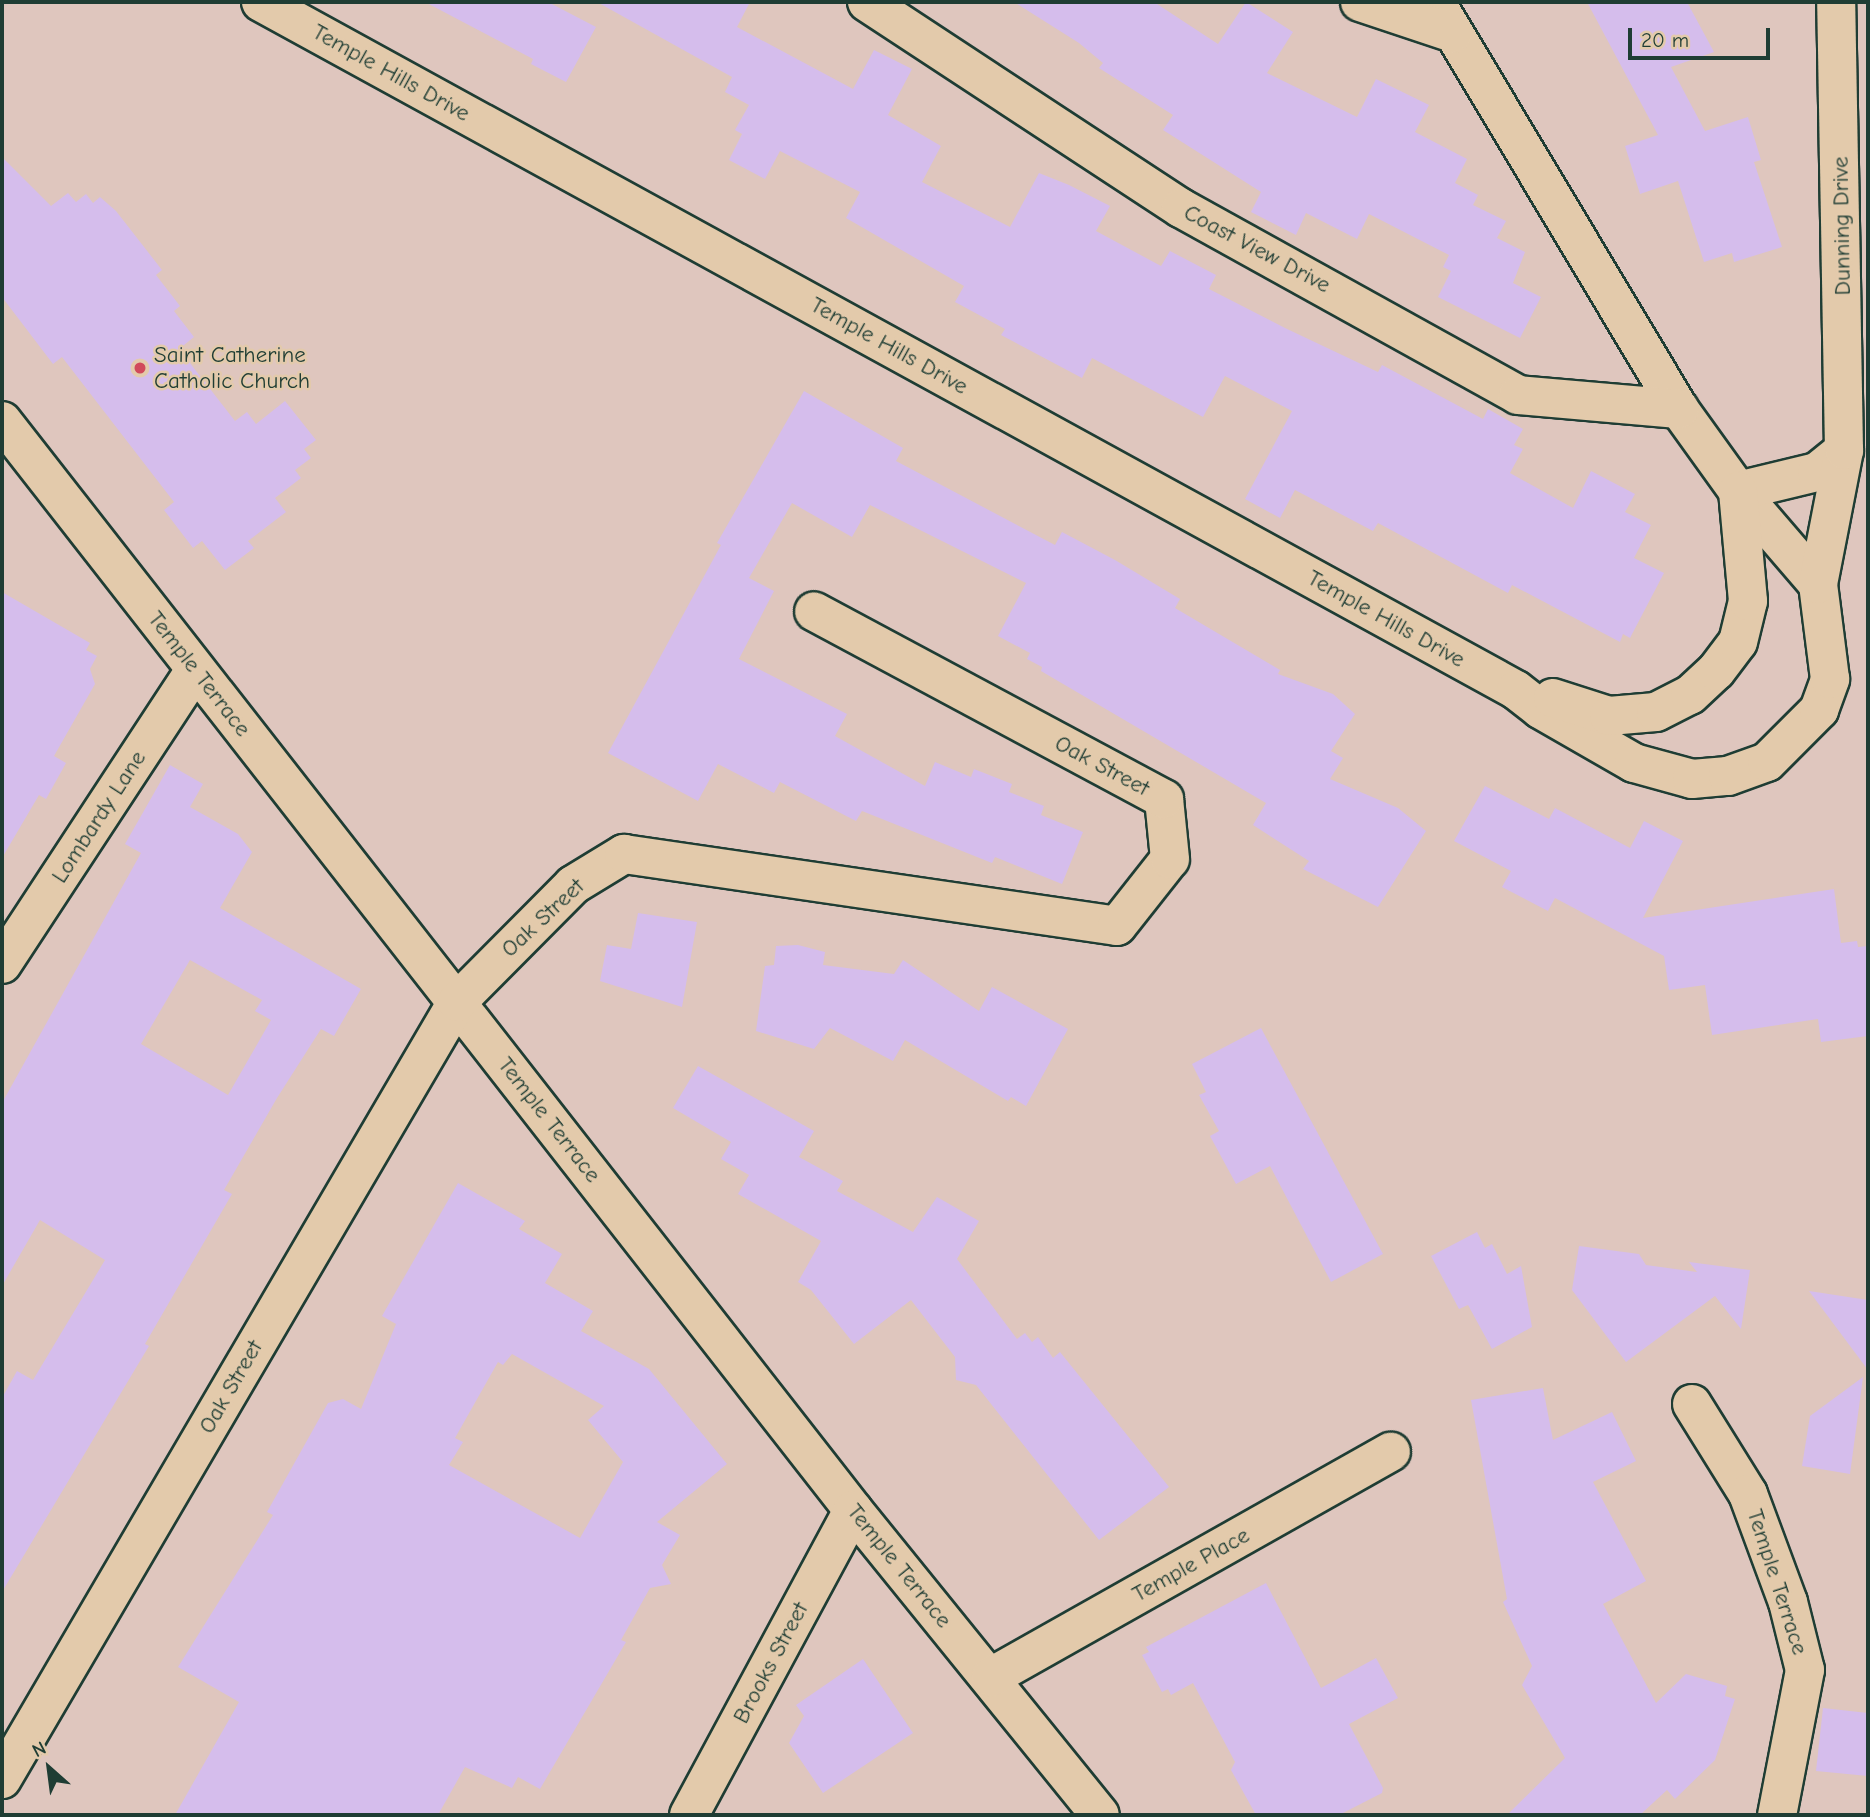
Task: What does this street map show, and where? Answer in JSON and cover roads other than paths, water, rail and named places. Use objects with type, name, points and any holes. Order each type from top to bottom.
[{"type":"street","name":"Temple Hills Drive","points":[[261,2],[1516,690],[1540,709],[1633,763],[1692,779],[1728,776],[1767,762],[1819,710],[1830,679],[1818,584]]},
{"type":"street","name":"Coast View Drive","points":[[867,2],[1181,208],[1518,395],[1679,409]]},
{"type":"street","points":[[1360,2],[1444,17],[1679,409],[1738,491],[1818,584]]},
{"type":"street","name":"Dunning Drive","points":[[1818,584],[1843,450],[1836,2]]},
{"type":"street","name":"Temple Terrace","points":[[2,421],[853,1510],[991,1677],[1100,1815]]},
{"type":"street","points":[[1738,491],[1817,472],[1843,450]]},
{"type":"street","name":"Temple Hills Drive","points":[[1516,690],[1609,716],[1656,712],[1690,695],[1738,642],[1748,601],[1738,491]]},
{"type":"street","name":"Oak Street","points":[[2,1779],[457,1002],[573,885],[624,854],[1117,926],[1170,859],[1164,799],[814,611]]},
{"type":"street","name":"Lombardy Lane","points":[[2,964],[195,670]]},
{"type":"street","name":"Temple Terrace","points":[[1692,1404],[1748,1494],[1788,1602],[1805,1670],[1777,1815]]},
{"type":"street","name":"Temple Place","points":[[991,1677],[1391,1452]]},
{"type":"street","name":"Brooks Street","points":[[689,1815],[853,1510]]},
{"type":"place","name":"Saint Catherine Catholic Church","points":[[140,368]]}]
